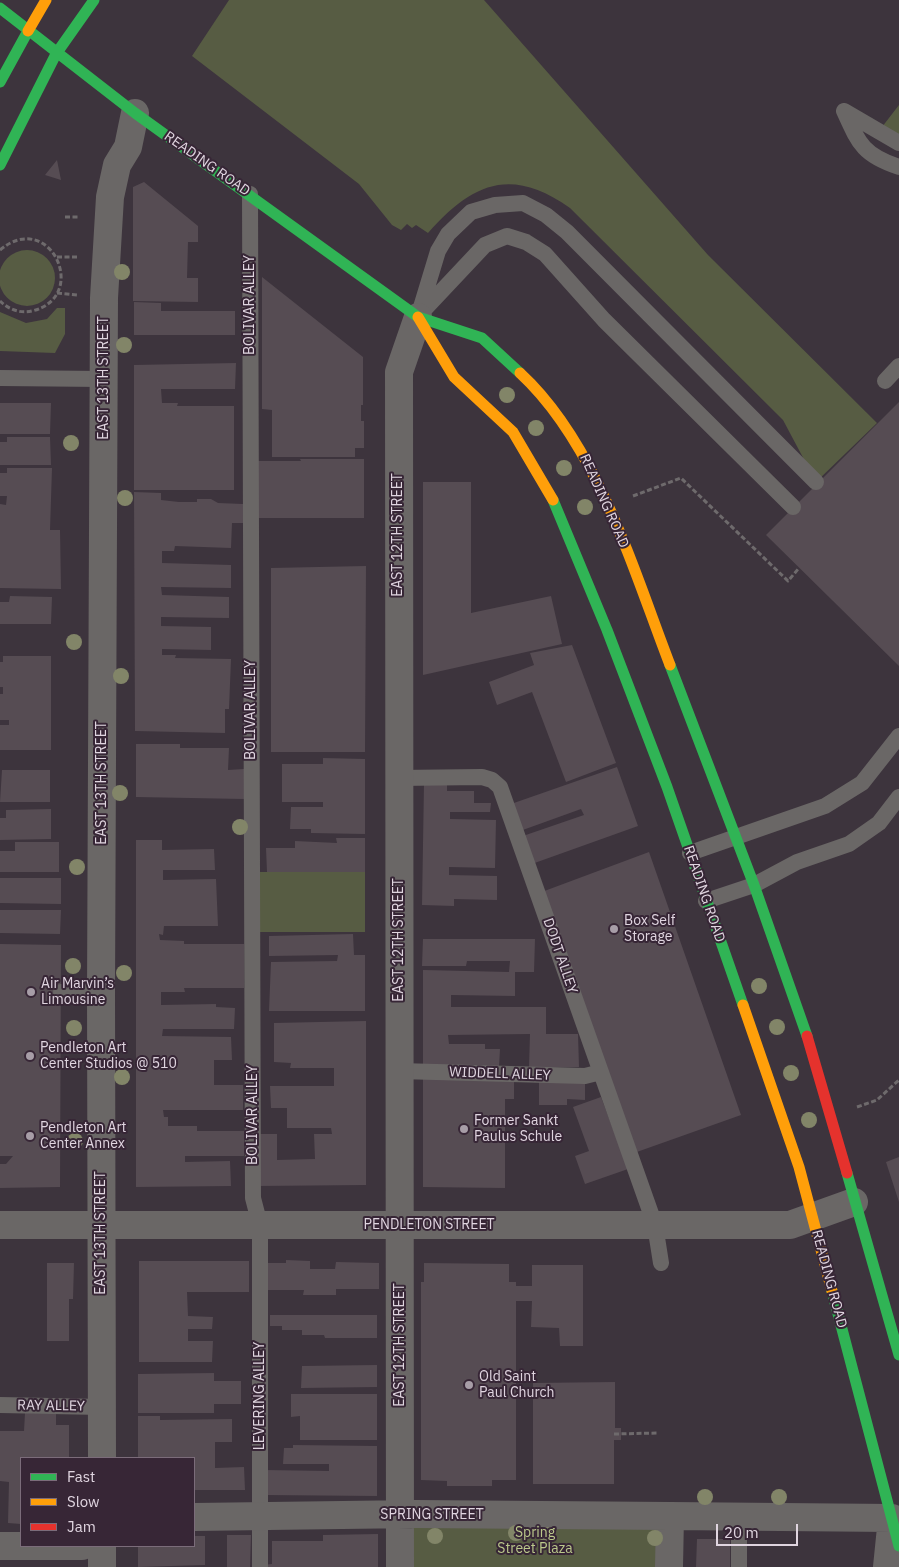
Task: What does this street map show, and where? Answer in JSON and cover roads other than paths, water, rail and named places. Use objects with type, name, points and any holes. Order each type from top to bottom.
[{"type":"main road","points":[[0,82],[46,0]]},
{"type":"main road","points":[[0,165],[56,54],[94,0]]},
{"type":"main road","name":"READING ROAD","points":[[0,8],[56,54],[134,113],[250,194],[418,317],[482,338],[533,385],[566,427],[588,461],[629,558],[754,884],[804,1024],[899,1355]]},
{"type":"main road","name":"READING ROAD","points":[[418,317],[454,377],[513,432],[553,500],[607,630],[690,853],[800,1167],[899,1546]]},
{"type":"street","name":"EAST 13TH STREET","points":[[102,1457],[101,991],[105,278],[110,197],[117,165],[128,147],[134,113]]},
{"type":"street","name":"EAST 12TH STREET","points":[[400,1567],[399,372],[418,317]]},
{"type":"street","name":"PENDLETON STREET","points":[[0,1225],[790,1225],[812,1215],[854,1202]]},
{"type":"street","name":"SPRING STREET","points":[[195,1517],[400,1515],[892,1518]]},
{"type":"street","points":[[669,1567],[670,1516]]},
{"type":"street","name":"READING ROAD","points":[[887,1567],[892,1518]]},
{"type":"street","points":[[0,1546],[20,1546]]},
{"type":"street","points":[[102,1547],[102,1567]]},
{"type":"lane","points":[[899,143],[844,111],[860,146],[885,163],[899,167]]},
{"type":"lane","name":"BOLIVAR ALLEY","points":[[250,194],[253,1188],[260,1225]]},
{"type":"lane","points":[[418,317],[438,252],[448,234],[471,212],[495,205],[523,203],[546,215],[566,232],[816,482]]},
{"type":"lane","points":[[418,317],[485,245],[507,236],[526,242],[545,254],[604,320],[793,507]]},
{"type":"lane","points":[[885,381],[899,366]]},
{"type":"lane","points":[[0,378],[104,379]]},
{"type":"lane","points":[[690,853],[737,838],[833,802],[862,783],[899,736]]},
{"type":"lane","name":"DODT ALLEY","points":[[398,778],[482,776],[492,780],[500,787],[655,1225],[661,1263]]},
{"type":"lane","points":[[706,901],[754,884],[797,862],[850,844],[879,823],[899,797]]},
{"type":"lane","points":[[61,992],[101,991]]},
{"type":"lane","name":"WIDDELL ALLEY","points":[[399,1071],[585,1076],[601,1072]]},
{"type":"lane","name":"LEVERING ALLEY","points":[[260,1225],[260,1567]]},
{"type":"lane","name":"RAY ALLEY","points":[[0,1405],[102,1407]]},
{"type":"lane","points":[[739,1516],[739,1567]]},
{"type":"place","name":"Box Self Storage","points":[[614,929]]},
{"type":"place","name":"Air Marvin’s Limousine","points":[[31,992]]},
{"type":"place","name":"Pendleton Art Center Studios @ 510","points":[[30,1056]]},
{"type":"place","name":"Former Sankt Paulus Schule","points":[[464,1129]]},
{"type":"place","name":"Pendleton Art Center Annex","points":[[30,1136]]},
{"type":"place","name":"Old Saint Paul Church","points":[[469,1385]]},
{"type":"park label","name":"Spring Street Plaza","points":[[535,1542]]}]
